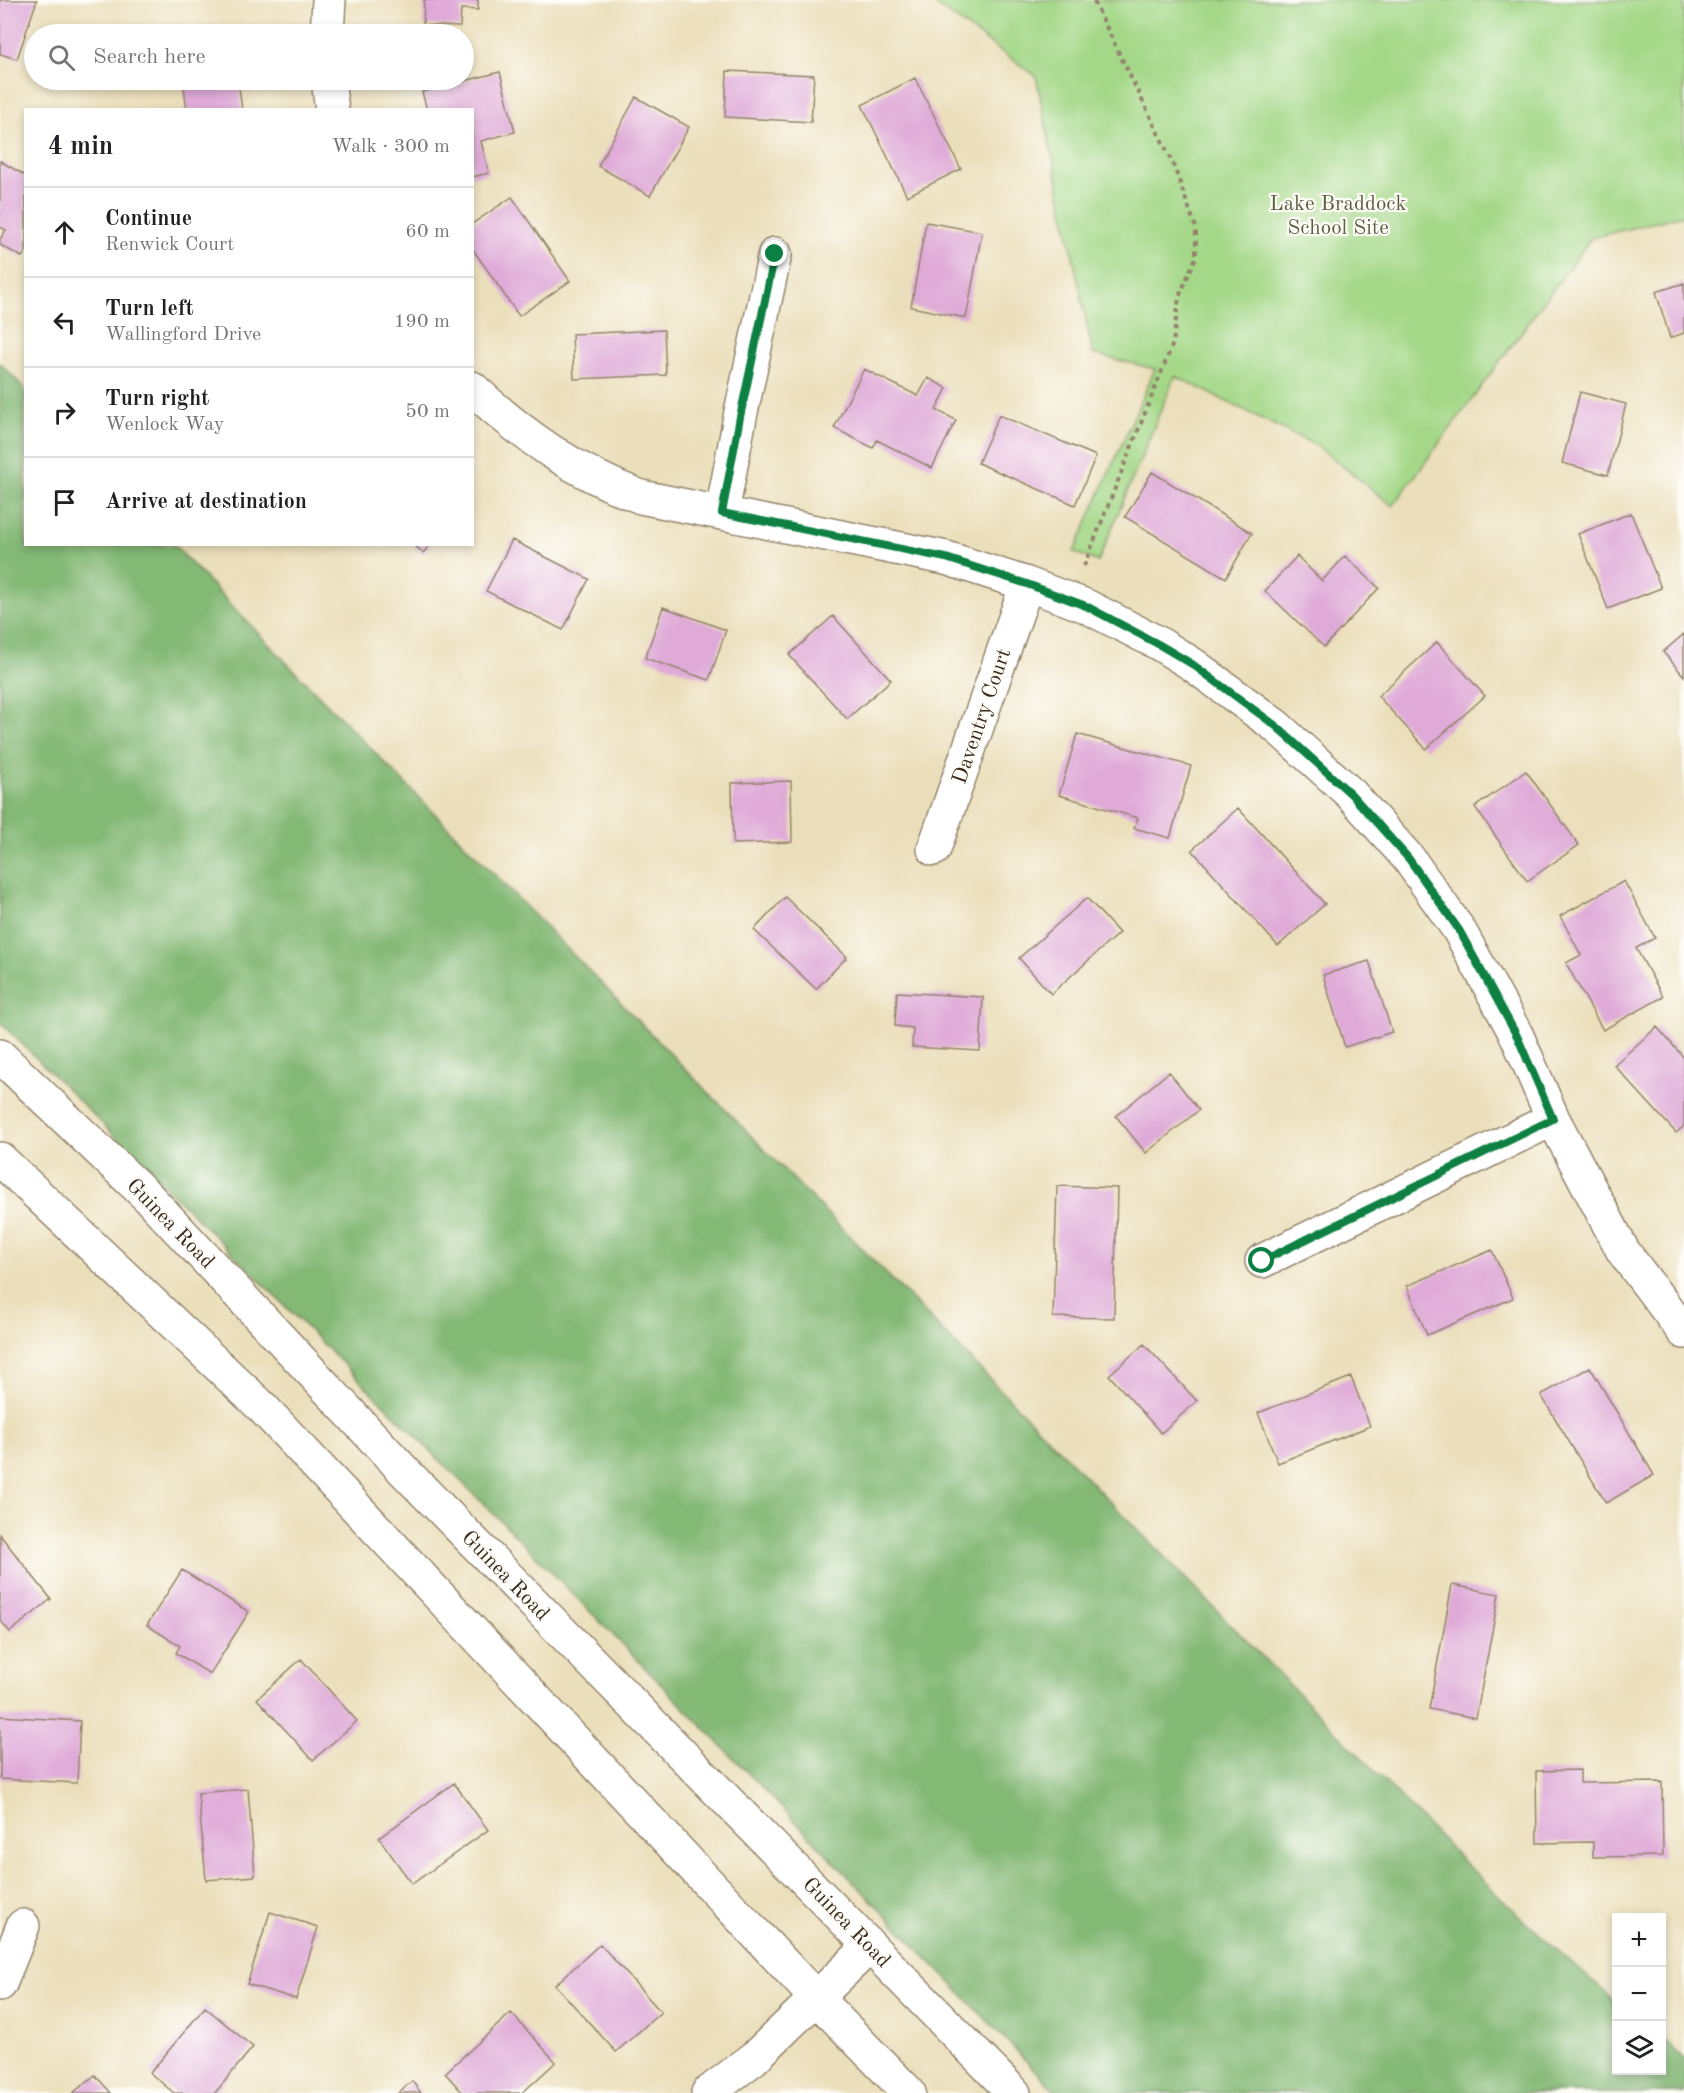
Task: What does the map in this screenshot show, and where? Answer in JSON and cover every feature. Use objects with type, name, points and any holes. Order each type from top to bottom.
[{"type":"street","points":[[328,24],[329,0]]},
{"type":"street","points":[[329,90],[332,108]]},
{"type":"street","points":[[722,513],[775,254]]},
{"type":"street","points":[[474,390],[526,434],[572,465],[605,483],[641,496],[946,558],[1086,606],[1192,664],[1276,726],[1351,794],[1409,859],[1459,930],[1517,1036],[1553,1119],[1623,1251],[1679,1317]]},
{"type":"street","name":"Daventry Court","points":[[934,849],[1027,584]]},
{"type":"street","name":"Guinea Road","points":[[0,1056],[148,1197],[406,1473],[1014,2093]]},
{"type":"street","points":[[1262,1261],[1553,1119]]},
{"type":"street","points":[[0,1159],[262,1407],[816,1998],[909,2093]]},
{"type":"street","points":[[0,1984],[23,1926]]},
{"type":"street","points":[[708,2093],[753,2059],[870,1946]]},
{"type":"path","points":[[1068,599],[1173,343],[1179,297],[1196,257],[1196,228],[1172,161],[1093,0]]},
{"type":"green space","name":"Lake Braddock School Site","points":[[929,0],[1684,0],[1684,215],[1591,238],[1393,506],[1317,446],[1175,376],[1098,562],[1074,552],[1155,369],[1093,354],[1036,76]]},
{"type":"green space","points":[[0,363],[24,388],[24,546],[175,546],[280,656],[1453,1851],[1524,1920],[1612,1998],[1612,2075],[1666,2075],[1666,2042],[1684,2058],[1684,2093],[1057,2093],[528,1548],[0,1022]]},
{"type":"building","points":[[0,0],[37,0],[29,24],[24,24],[24,38],[17,59],[0,54]]},
{"type":"building","points":[[424,0],[478,0],[478,10],[461,9],[460,24],[423,24]]},
{"type":"building","points":[[727,71],[814,75],[811,122],[725,117]]},
{"type":"building","points":[[500,72],[515,132],[481,141],[489,173],[474,177],[474,108],[426,108],[422,92],[474,90],[474,79]]},
{"type":"building","points":[[915,78],[961,169],[907,196],[862,105]]},
{"type":"building","points":[[184,90],[239,90],[242,108],[187,108]]},
{"type":"building","points":[[636,97],[689,127],[650,196],[598,166]]},
{"type":"building","points":[[0,161],[24,175],[24,254],[22,257],[0,245],[0,239],[6,230],[0,227]]},
{"type":"building","points":[[512,197],[570,281],[519,316],[474,251],[474,223]]},
{"type":"building","points":[[926,222],[982,232],[966,318],[911,307]]},
{"type":"building","points":[[1684,283],[1684,333],[1670,338],[1656,292]]},
{"type":"building","points":[[664,330],[666,375],[574,379],[572,334]]},
{"type":"building","points":[[864,369],[918,396],[928,378],[947,388],[936,410],[956,420],[932,468],[877,440],[873,448],[834,428]]},
{"type":"building","points":[[1580,392],[1626,404],[1608,475],[1562,463]]},
{"type":"building","points":[[999,415],[1096,456],[1075,505],[978,463]]},
{"type":"building","points":[[1152,472],[1252,533],[1226,578],[1125,517]]},
{"type":"building","points":[[1631,513],[1661,588],[1608,609],[1578,534]]},
{"type":"building","points":[[512,540],[589,579],[563,630],[486,591]]},
{"type":"building","points":[[415,546],[429,546],[423,553]]},
{"type":"building","points":[[1297,556],[1322,581],[1345,556],[1379,588],[1324,647],[1265,591]]},
{"type":"building","points":[[663,607],[726,630],[709,680],[645,658]]},
{"type":"building","points":[[833,616],[891,680],[847,719],[789,655]]},
{"type":"building","points":[[1684,634],[1684,676],[1663,652]]},
{"type":"building","points":[[1437,642],[1485,696],[1426,749],[1378,696]]},
{"type":"building","points":[[1077,734],[1191,766],[1170,838],[1134,828],[1138,818],[1059,795]]},
{"type":"building","points":[[1526,771],[1579,845],[1527,881],[1475,807]]},
{"type":"building","points":[[791,781],[792,842],[733,844],[732,783]]},
{"type":"building","points":[[1238,808],[1325,904],[1278,946],[1192,850]]},
{"type":"building","points":[[1624,881],[1655,938],[1636,948],[1663,997],[1603,1030],[1566,963],[1581,955],[1560,916]]},
{"type":"building","points":[[785,897],[847,957],[816,989],[754,930]]},
{"type":"building","points":[[1087,898],[1119,933],[1051,994],[1019,958]]},
{"type":"building","points":[[1369,961],[1392,1032],[1345,1047],[1323,975]]},
{"type":"building","points":[[897,992],[983,997],[980,1051],[912,1047],[913,1028],[895,1026]]},
{"type":"building","points":[[1657,1027],[1684,1058],[1684,1126],[1676,1133],[1614,1065]]},
{"type":"building","points":[[1169,1072],[1199,1110],[1146,1153],[1116,1116]]},
{"type":"building","points":[[1057,1186],[1117,1188],[1114,1318],[1053,1317]]},
{"type":"building","points":[[1492,1250],[1513,1298],[1427,1335],[1407,1286]]},
{"type":"building","points":[[1144,1344],[1197,1401],[1161,1433],[1109,1375]]},
{"type":"building","points":[[1590,1367],[1654,1475],[1606,1503],[1541,1395]]},
{"type":"building","points":[[1351,1377],[1370,1426],[1278,1463],[1258,1413]]},
{"type":"building","points":[[0,1535],[51,1599],[10,1632],[0,1620]]},
{"type":"building","points":[[182,1570],[249,1612],[210,1674],[176,1653],[180,1646],[147,1625]]},
{"type":"building","points":[[1452,1585],[1499,1594],[1476,1718],[1429,1709]]},
{"type":"building","points":[[301,1659],[357,1721],[313,1760],[257,1699]]},
{"type":"building","points":[[0,1716],[80,1721],[77,1783],[0,1779]]},
{"type":"building","points":[[1580,1770],[1580,1783],[1662,1782],[1663,1856],[1593,1857],[1593,1842],[1537,1843],[1536,1771]]},
{"type":"building","points":[[454,1783],[488,1830],[412,1884],[379,1838]]},
{"type":"building","points":[[248,1789],[255,1876],[206,1880],[198,1793]]},
{"type":"building","points":[[270,1912],[318,1927],[296,1999],[247,1984]]},
{"type":"building","points":[[600,1944],[661,2012],[616,2052],[555,1985]]},
{"type":"building","points":[[205,2007],[253,2047],[215,2093],[174,2093],[150,2073]]},
{"type":"building","points":[[511,2013],[556,2062],[522,2093],[463,2093],[445,2073]]},
{"type":"building","points":[[95,2075],[111,2093],[73,2093]]},
{"type":"building","points":[[412,2081],[421,2093],[398,2093]]},
{"type":"route","points":[[775,254],[722,513],[946,558],[1027,584],[1086,606],[1192,664],[1276,726],[1351,794],[1409,859],[1459,930],[1517,1036],[1553,1119],[1262,1261]]}]
